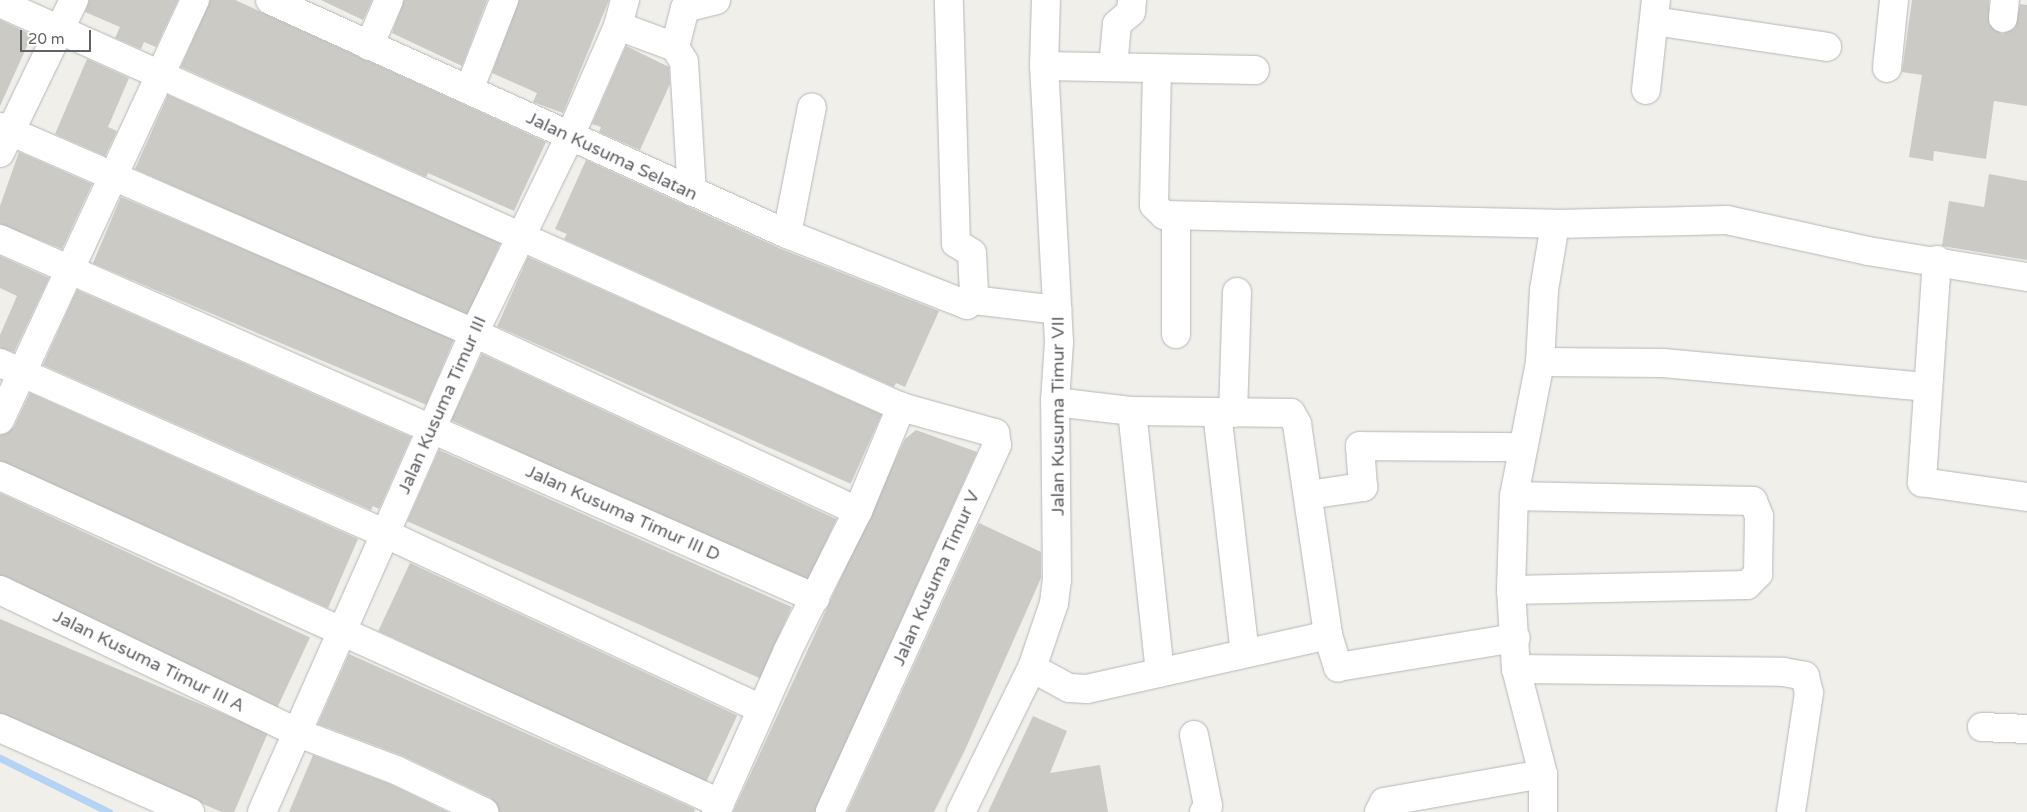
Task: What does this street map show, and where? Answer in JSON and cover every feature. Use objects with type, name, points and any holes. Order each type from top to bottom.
[{"type":"street","points":[[74,0],[62,30],[3,137],[114,175],[474,333],[858,511]]},
{"type":"street","points":[[0,420],[11,368],[66,270],[114,175],[162,76],[195,0]]},
{"type":"street","name":"Jalan Kusuma Selatan","points":[[270,0],[787,234],[965,302],[1057,310]]},
{"type":"street","points":[[370,46],[389,0]]},
{"type":"street","points":[[469,90],[504,0]]},
{"type":"street","points":[[675,48],[685,8],[716,0]]},
{"type":"street","points":[[948,0],[956,243],[972,253],[965,302]]},
{"type":"street","name":"Jalan Kusuma Timur VII","points":[[961,812],[1032,668],[1054,603],[1057,580],[1055,402],[1057,310],[1044,66],[1046,0]]},
{"type":"street","points":[[1113,67],[1117,24],[1131,12],[1132,0]]},
{"type":"street","points":[[1887,68],[1894,0]]},
{"type":"street","points":[[0,3],[520,233],[901,407],[858,511],[761,709],[718,808],[0,476]]},
{"type":"street","points":[[1646,90],[1655,11],[1827,47]]},
{"type":"street","points":[[621,13],[675,48],[684,62],[692,192]]},
{"type":"street","name":"Jalan Kusuma Timur III","points":[[262,812],[474,333],[520,233],[570,136],[621,13]]},
{"type":"street","points":[[1044,66],[1113,67],[1156,71],[1256,70]]},
{"type":"street","points":[[1156,71],[1154,204],[1164,215],[1176,218],[1367,216],[1555,224],[1726,220],[1868,251],[1937,260],[2027,277]]},
{"type":"street","points":[[787,234],[812,107]]},
{"type":"street","points":[[1176,218],[1176,334]]},
{"type":"street","points":[[1543,812],[1543,774],[1516,669],[1516,638],[1512,590],[1514,496],[1521,447],[1540,362],[1544,290],[1555,224]]},
{"type":"street","name":"Jalan Kusuma Timur III D","points":[[0,239],[66,270],[815,598]]},
{"type":"street","points":[[1937,260],[1922,482],[2027,497]]},
{"type":"street","points":[[1238,292],[1224,412],[1245,653]]},
{"type":"street","points":[[1540,362],[1720,367],[1928,387]]},
{"type":"street","points":[[11,368],[384,533],[761,709]]},
{"type":"street","points":[[1055,402],[1132,411],[1291,413],[1297,424],[1328,635],[1338,667],[1516,638]]},
{"type":"street","name":"Jalan Kusuma Timur V","points":[[830,812],[997,445],[995,433],[901,407]]},
{"type":"street","points":[[1132,411],[1160,672]]},
{"type":"street","points":[[1308,496],[1363,487],[1360,446],[1521,447]]},
{"type":"street","points":[[1512,590],[1747,585],[1758,574],[1759,516],[1753,501],[1514,496]]},
{"type":"street","name":"Jalan Kusuma Timur III A","points":[[0,590],[298,732],[396,770],[484,812]]},
{"type":"street","points":[[1032,668],[1069,688],[1087,689],[1328,635]]},
{"type":"street","points":[[1516,669],[1783,672],[1805,676],[1809,693],[1791,812]]},
{"type":"street","points":[[1982,727],[2027,729]]},
{"type":"street","points":[[0,728],[190,812]]},
{"type":"street","points":[[1194,735],[1208,806],[1204,812]]},
{"type":"street","points":[[1382,807],[1543,774]]},
{"type":"building","points":[[89,0],[178,0],[156,47],[144,42],[141,49],[115,38],[120,27],[85,12]]},
{"type":"building","points":[[210,0],[235,0],[546,142],[514,211],[428,173],[426,177],[181,67]]},
{"type":"building","points":[[321,0],[372,0],[363,20]]},
{"type":"building","points":[[404,0],[487,0],[462,66],[392,33]]},
{"type":"building","points":[[519,0],[609,0],[563,113],[533,102],[537,93],[492,73]]},
{"type":"building","points":[[1912,0],[1989,0],[1989,24],[2002,34],[2015,28],[2020,4],[2027,5],[2027,106],[1994,101],[1986,159],[1934,151],[1933,161],[1909,157],[1922,75],[1902,72]]},
{"type":"building","points":[[0,20],[32,35],[0,106]]},
{"type":"building","points":[[626,46],[669,67],[670,84],[640,150],[599,132],[601,127],[592,124]]},
{"type":"building","points":[[87,59],[129,78],[108,127],[117,131],[105,156],[55,134]]},
{"type":"building","points":[[168,95],[501,243],[468,317],[135,169]]},
{"type":"building","points":[[19,152],[92,184],[62,249],[0,224],[0,206]]},
{"type":"building","points":[[586,160],[781,249],[939,311],[905,387],[896,383],[894,387],[564,239],[567,234],[555,229]]},
{"type":"building","points":[[1989,174],[2027,181],[2027,260],[1942,246],[1949,201],[1984,207]]},
{"type":"building","points":[[121,197],[454,338],[426,405],[93,263]]},
{"type":"building","points":[[0,256],[49,278],[14,352],[0,348],[0,335],[17,296],[0,288]]},
{"type":"building","points":[[528,257],[882,414],[851,484],[497,326]]},
{"type":"building","points":[[77,290],[411,437],[379,509],[373,506],[371,510],[43,365]]},
{"type":"building","points":[[482,354],[836,519],[806,585],[451,420]]},
{"type":"building","points":[[30,393],[358,539],[328,608],[0,461],[0,435],[14,427]]},
{"type":"building","points":[[916,430],[977,452],[815,812],[733,812],[905,439]]},
{"type":"building","points":[[439,450],[792,607],[760,678],[407,521]]},
{"type":"building","points":[[0,493],[310,638],[275,712],[0,583]]},
{"type":"building","points":[[979,523],[1041,552],[1041,578],[965,750],[934,812],[847,812]]},
{"type":"building","points":[[410,563],[737,716],[705,784],[378,631]]},
{"type":"building","points":[[0,619],[268,733],[234,812],[222,812],[0,718]]},
{"type":"building","points":[[349,654],[695,809],[694,812],[499,812],[491,798],[403,756],[318,724]]},
{"type":"building","points":[[1033,716],[1067,731],[1050,773],[1100,765],[1108,812],[988,812]]},
{"type":"building","points":[[313,755],[390,784],[448,812],[289,812]]},
{"type":"waterway","points":[[0,758],[109,812]]}]
